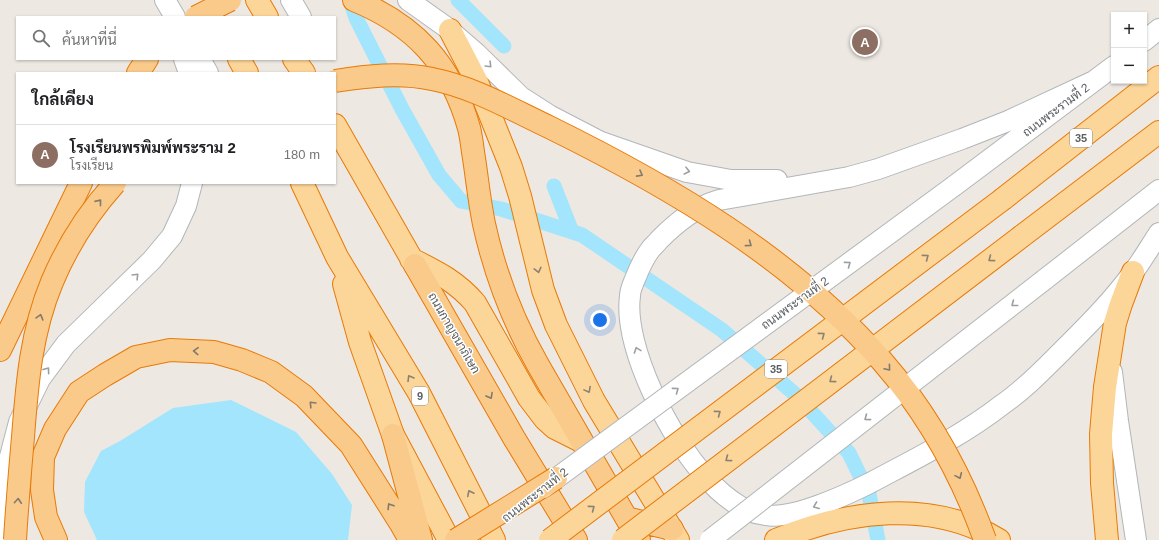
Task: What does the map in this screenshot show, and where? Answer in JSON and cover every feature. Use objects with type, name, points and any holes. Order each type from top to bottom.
[{"type":"highway","points":[[206,0],[214,16]]},
{"type":"highway","points":[[198,16],[230,0]]},
{"type":"highway","points":[[257,0],[266,16]]},
{"type":"highway","points":[[354,0],[388,16],[419,39],[442,67],[458,98],[469,129],[484,224],[504,293],[522,336],[639,540]]},
{"type":"highway","points":[[450,30],[477,82],[511,167],[520,196],[543,290],[568,352],[594,401],[675,535]]},
{"type":"highway","points":[[139,72],[147,60]]},
{"type":"highway","points":[[240,60],[246,72]]},
{"type":"highway","points":[[295,60],[303,72]]},
{"type":"highway","points":[[336,82],[369,77],[402,76],[432,79],[468,90],[517,112],[620,163],[674,193],[736,235],[778,265],[819,298],[868,345],[896,378],[929,422],[948,455],[972,506],[985,540]]},
{"type":"highway","name":"35","points":[[550,540],[1003,199],[1159,77]]},
{"type":"highway","name":"ถนนกาญจนาภิเษก","points":[[336,127],[514,438],[576,540]]},
{"type":"highway","points":[[623,540],[1159,132]]},
{"type":"highway","points":[[0,350],[81,184]]},
{"type":"highway","points":[[15,540],[28,376],[39,319],[52,282],[70,245],[95,207],[114,184]]},
{"type":"highway","name":"9","points":[[302,184],[337,258],[419,393],[494,540]]},
{"type":"highway","points":[[337,258],[360,342],[394,435],[421,540]]},
{"type":"highway","points":[[413,262],[443,275],[465,292],[474,304],[529,398],[545,419],[555,428],[581,441]]},
{"type":"highway","points":[[1107,540],[1102,483],[1101,434],[1105,387],[1115,323],[1133,272]]},
{"type":"highway","points":[[56,540],[46,517],[42,490],[43,457],[54,429],[79,392],[136,357],[170,350],[214,352],[242,360],[271,372],[304,396],[351,445],[402,524],[410,540]]},
{"type":"highway","points":[[394,435],[449,540]]},
{"type":"highway","points":[[456,540],[556,478]]},
{"type":"highway","points":[[776,540],[834,520],[870,514],[912,512],[952,520],[985,532],[999,540]]},
{"type":"highway","points":[[627,518],[675,535]]},
{"type":"main road","points":[[291,0],[300,16]]},
{"type":"main road","points":[[408,0],[450,30],[521,97],[550,115],[601,142],[687,172],[731,180],[849,177]]},
{"type":"main road","points":[[1147,39],[1159,29]]},
{"type":"main road","points":[[184,60],[188,72]]},
{"type":"main road","points":[[201,60],[207,72]]},
{"type":"main road","points":[[308,60],[309,72]]},
{"type":"main road","name":"ถนนพระรามที่ 2","points":[[477,540],[556,478],[954,186],[1111,68]]},
{"type":"main road","points":[[1094,81],[1008,121],[915,156],[849,177],[719,200],[706,204],[689,214],[672,227],[649,251],[638,272],[630,294],[629,321],[632,338],[650,388],[666,420],[705,477],[743,508],[768,516],[796,513],[852,492],[898,468],[969,428],[1004,404],[1032,380],[1089,324],[1133,272],[1159,233]]},
{"type":"main road","points":[[2,540],[3,491],[8,464],[19,422],[40,379],[66,344],[152,260],[172,236],[186,206],[192,184]]},
{"type":"main road","points":[[710,540],[1159,190]]},
{"type":"main road","points":[[1110,355],[1118,421],[1136,540]]},
{"type":"water","points":[[231,400],[296,432],[332,474],[352,505],[348,540],[97,540],[84,512],[85,482],[101,451],[173,408]]},
{"type":"waterway","points":[[353,0],[353,9],[356,18],[402,109],[439,175],[461,201],[501,209],[582,235],[722,330],[797,396],[849,453],[869,494],[878,540]]},
{"type":"waterway","points":[[458,0],[504,46]]},
{"type":"waterway","points":[[554,186],[572,232]]},
{"type":"place","name":"โรงเรียนพรพิมพ์พระราม 2","points":[[865,42]]}]
